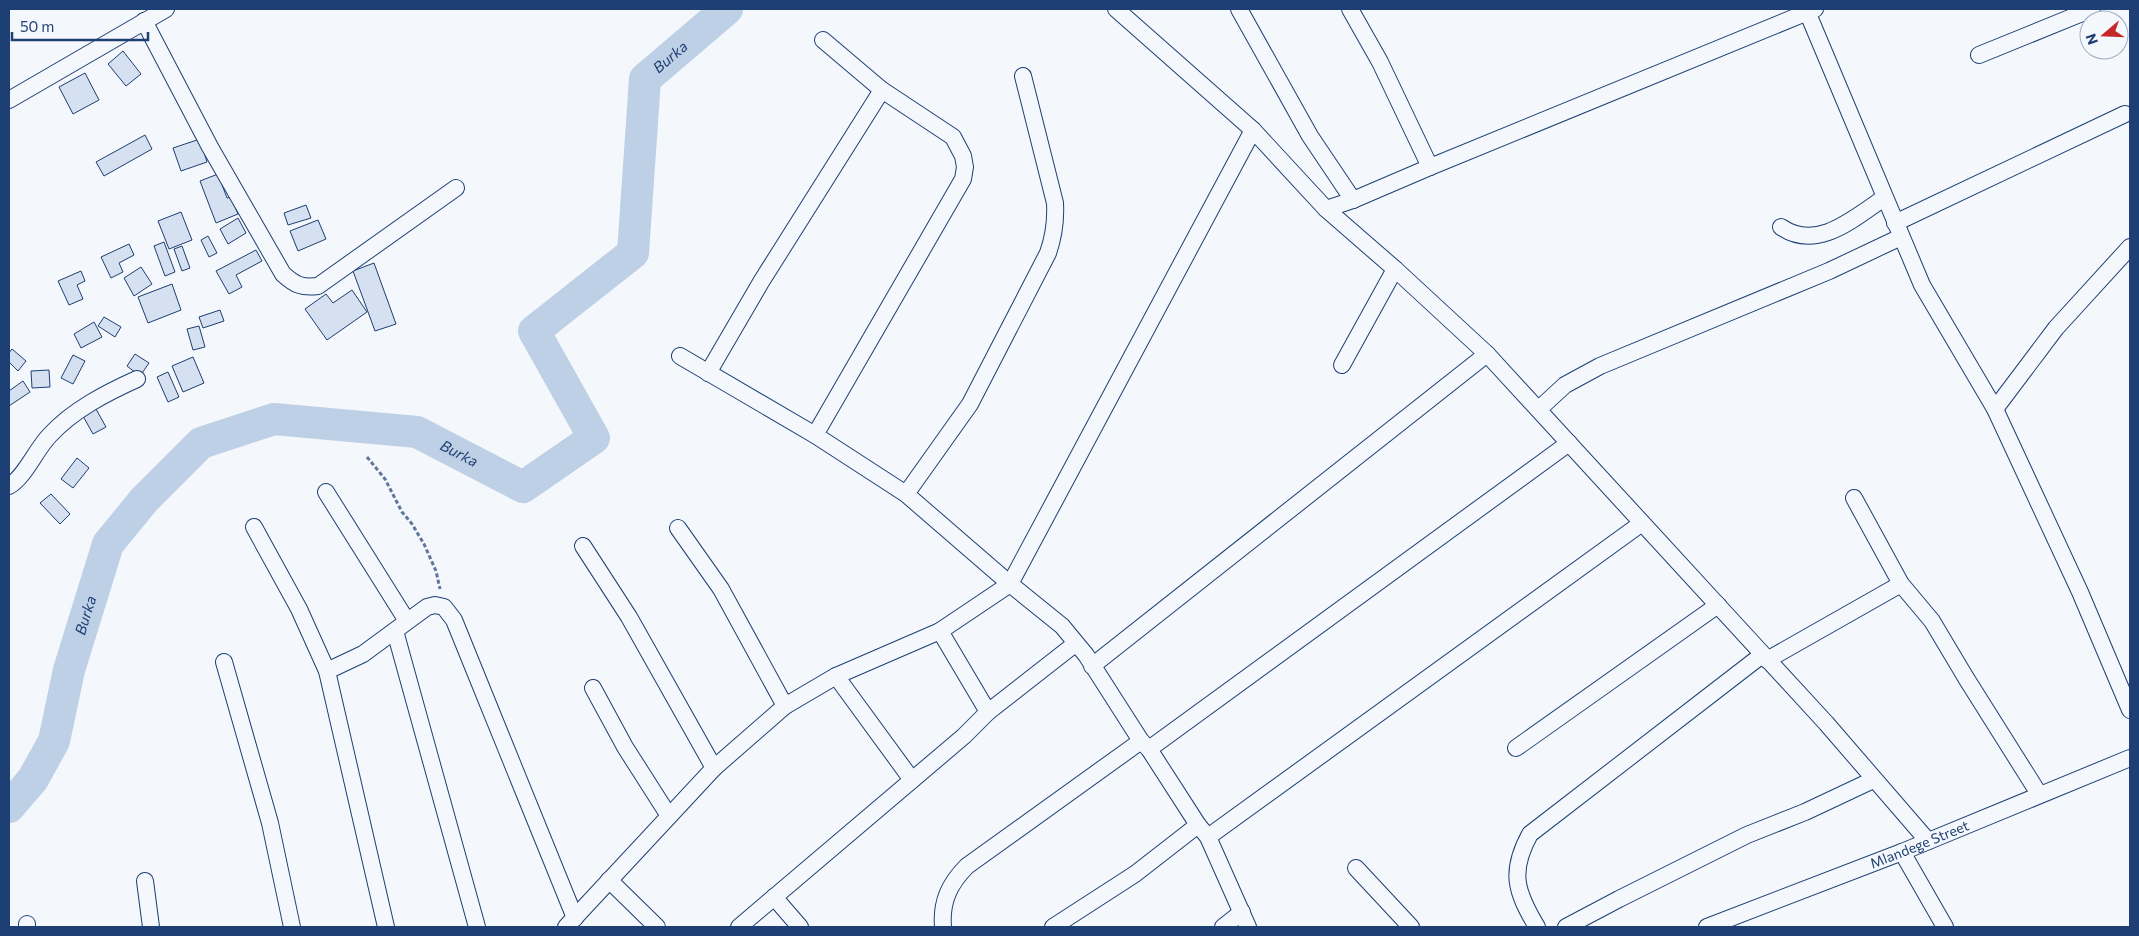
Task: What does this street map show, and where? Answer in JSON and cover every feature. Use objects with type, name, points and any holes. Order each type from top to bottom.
[{"type":"street","points":[[9,100],[166,9]]},
{"type":"street","points":[[1116,9],[1252,130],[1326,209],[1395,269],[1487,354],[1826,724],[1928,841]]},
{"type":"street","points":[[1239,9],[1310,136],[1353,200]]},
{"type":"street","points":[[1350,9],[1380,62],[1430,166]]},
{"type":"street","points":[[1979,55],[2092,9]]},
{"type":"street","points":[[1326,209],[1353,200],[1430,166],[1810,10],[1884,198],[1922,285],[1995,409],[2080,592],[2130,710]]},
{"type":"street","points":[[144,21],[210,147],[283,274],[294,284],[306,288],[318,286],[456,188]]},
{"type":"street","points":[[814,435],[964,179],[965,167],[963,156],[953,137],[882,90],[822,40]]},
{"type":"street","points":[[906,494],[970,404],[1054,238],[1056,203],[1024,76]]},
{"type":"street","points":[[708,373],[761,282],[882,90]]},
{"type":"street","points":[[1539,410],[1565,384],[1600,366],[1829,272],[1898,230],[2125,114]]},
{"type":"street","points":[[327,671],[364,654],[427,607],[435,605],[444,607],[454,620],[570,923],[714,768],[785,706],[836,676],[940,631],[1010,584],[1252,130]]},
{"type":"street","points":[[1781,227],[1793,235],[1826,233],[1844,225],[1884,198]]},
{"type":"street","points":[[1995,409],[2056,328],[2130,247]]},
{"type":"street","points":[[1342,365],[1395,269]]},
{"type":"street","points":[[1092,666],[1487,354]]},
{"type":"street","points":[[680,356],[814,435],[906,494],[1010,584],[1062,626],[1086,655],[1203,831],[1248,927]]},
{"type":"street","points":[[9,486],[21,474],[50,435],[65,421],[116,389],[137,379]]},
{"type":"street","points":[[943,927],[942,914],[950,887],[967,866],[1145,745],[1569,442]]},
{"type":"street","points":[[326,492],[401,626],[476,927]]},
{"type":"street","points":[[1854,498],[1901,584],[1932,621],[2039,794]]},
{"type":"street","points":[[1053,927],[1203,831],[1642,523]]},
{"type":"street","points":[[254,527],[299,609],[327,671],[386,927]]},
{"type":"street","points":[[678,528],[721,589],[785,706]]},
{"type":"street","points":[[583,546],[629,617],[714,768]]},
{"type":"street","points":[[1538,927],[1523,904],[1517,885],[1516,868],[1521,850],[1530,834],[1765,658],[1901,584]]},
{"type":"street","points":[[1516,748],[1718,605]]},
{"type":"street","points":[[940,631],[988,712]]},
{"type":"street","points":[[739,927],[964,736],[988,712],[1075,644]]},
{"type":"street","points":[[224,662],[275,844],[292,927]]},
{"type":"street","points":[[836,676],[912,780]]},
{"type":"street","points":[[592,688],[625,747],[669,816]]},
{"type":"street","name":"Mlandege Street","points":[[1707,927],[1902,852],[2130,758]]},
{"type":"street","points":[[1566,927],[1730,844],[1806,812],[1873,780]]},
{"type":"street","points":[[1902,852],[1946,927]]},
{"type":"street","points":[[1356,868],[1411,927]]},
{"type":"street","points":[[609,880],[657,927]]},
{"type":"street","points":[[145,882],[151,927]]},
{"type":"street","points":[[774,897],[800,927]]},
{"type":"street","points":[[1223,927],[1242,912]]},
{"type":"path","points":[[367,457],[386,479],[402,512],[424,544],[436,571],[444,607]]},
{"type":"building","points":[[123,51],[141,74],[126,86],[108,64]]},
{"type":"building","points":[[85,73],[99,100],[73,114],[59,87]]},
{"type":"building","points":[[145,135],[152,149],[104,176],[96,162]]},
{"type":"building","points":[[200,139],[207,162],[181,171],[173,148]]},
{"type":"building","points":[[218,174],[227,198],[231,197],[238,214],[216,223],[200,181]]},
{"type":"building","points":[[306,205],[311,218],[288,225],[284,213]]},
{"type":"building","points":[[181,212],[192,240],[169,249],[158,221]]},
{"type":"building","points":[[238,218],[246,233],[228,244],[220,229]]},
{"type":"building","points":[[318,220],[326,239],[298,251],[290,231]]},
{"type":"building","points":[[208,236],[217,253],[209,257],[201,240]]},
{"type":"building","points":[[164,242],[175,272],[165,276],[154,246]]},
{"type":"building","points":[[129,244],[134,255],[119,263],[123,272],[111,278],[101,257]]},
{"type":"building","points":[[182,246],[190,268],[182,271],[174,249]]},
{"type":"building","points":[[256,250],[262,261],[236,275],[242,287],[229,294],[216,271]]},
{"type":"building","points":[[374,263],[396,324],[375,331],[353,271]]},
{"type":"building","points":[[141,267],[152,284],[134,296],[124,278]]},
{"type":"building","points":[[81,271],[85,281],[77,285],[83,299],[69,305],[58,281]]},
{"type":"building","points":[[172,284],[181,310],[148,323],[138,297]]},
{"type":"building","points":[[352,290],[367,312],[327,340],[305,309],[326,294],[333,303]]},
{"type":"building","points":[[220,310],[224,321],[203,328],[199,317]]},
{"type":"building","points":[[104,317],[121,327],[115,337],[98,326]]},
{"type":"building","points":[[94,322],[102,337],[81,348],[74,334]]},
{"type":"building","points":[[199,326],[205,347],[193,350],[187,329]]},
{"type":"building","points":[[12,349],[26,361],[18,371],[9,362],[9,353]]},
{"type":"building","points":[[135,354],[149,363],[140,376],[127,366]]},
{"type":"building","points":[[73,355],[85,361],[73,384],[61,378]]},
{"type":"building","points":[[193,357],[204,383],[183,392],[172,366]]},
{"type":"building","points":[[49,370],[50,387],[32,388],[31,371]]},
{"type":"building","points":[[168,372],[179,397],[168,402],[157,377]]},
{"type":"building","points":[[23,381],[30,392],[9,406],[9,391]]},
{"type":"building","points":[[96,409],[106,427],[93,434],[83,416]]},
{"type":"building","points":[[77,458],[89,468],[73,488],[61,479]]},
{"type":"building","points":[[51,494],[70,514],[60,524],[40,503]]},
{"type":"waterway","name":"Burka","points":[[9,807],[33,779],[54,741],[69,670],[108,544],[144,500],[201,443],[274,419],[417,432],[523,487],[594,438],[534,331],[633,253],[645,79],[727,9]]}]
